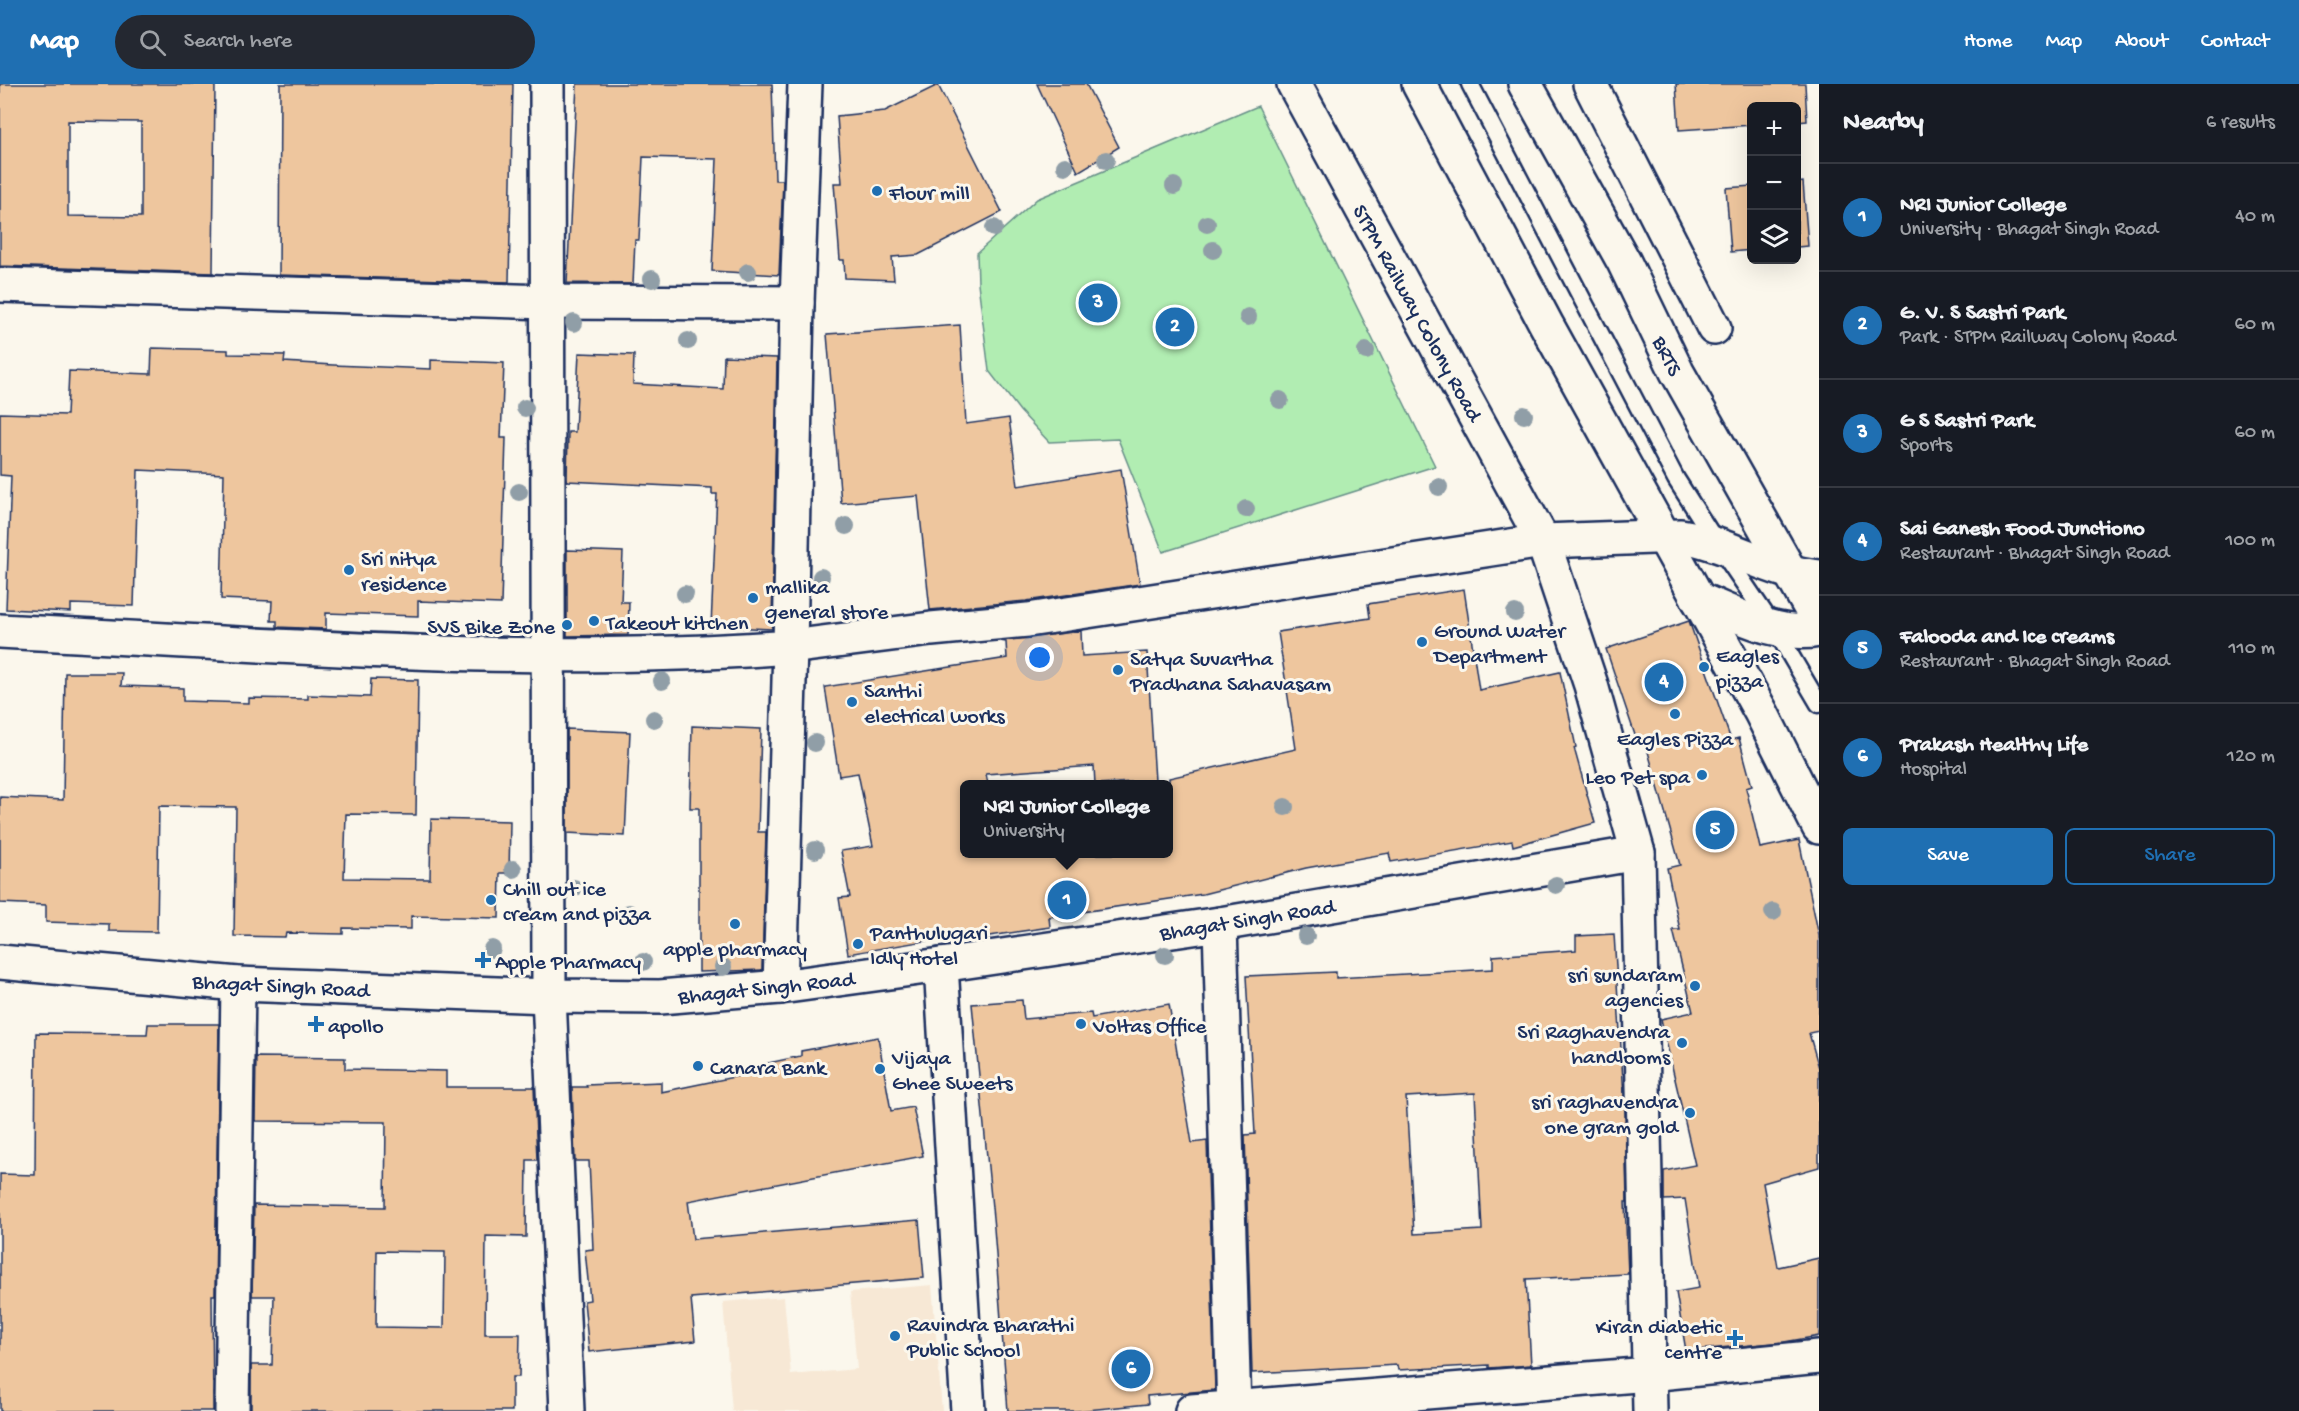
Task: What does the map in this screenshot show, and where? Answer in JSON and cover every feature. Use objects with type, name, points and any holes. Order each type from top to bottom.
[{"type":"street","points":[[547,84],[549,996],[567,1411]]},
{"type":"street","points":[[780,987],[797,303],[805,84]]},
{"type":"street","name":"STPM Railway Colony Road","points":[[1294,84],[1543,541],[1591,686],[1638,853]]},
{"type":"street","points":[[1419,84],[1546,324],[1761,712],[1819,827]]},
{"type":"street","name":"BRTS","points":[[1525,84],[1624,262],[1677,372],[1805,574],[1819,623]]},
{"type":"street","points":[[1590,84],[1714,328]]},
{"type":"street","points":[[0,285],[546,302],[797,303]]},
{"type":"street","points":[[0,631],[390,651],[549,655],[713,652],[790,646],[1028,620],[1543,541],[1628,539],[1662,535],[1700,539],[1805,574]]},
{"type":"street","points":[[1698,599],[1775,630],[1807,632],[1819,630]]},
{"type":"street","points":[[1638,853],[1650,1411]]},
{"type":"street","name":"Bhagat Singh Road","points":[[0,963],[238,984],[549,996],[660,997],[780,987],[1220,924],[1638,853]]},
{"type":"street","points":[[1220,924],[1234,1410]]},
{"type":"street","points":[[941,965],[968,1411]]},
{"type":"street","points":[[232,1411],[238,984]]},
{"type":"street","points":[[1192,1411],[1234,1410],[1819,1357]]},
{"type":"lane","points":[[1470,84],[1676,479],[1775,630],[1819,704]]},
{"type":"shaded area","name":"Ravindra Bharathi Public School","points":[[932,1285],[942,1411],[732,1411],[723,1302],[784,1297],[791,1375],[857,1369],[850,1292]]},
{"type":"green space","points":[[1258,106],[1435,466],[1163,552],[1118,439],[1049,442],[1020,411],[989,371],[978,283],[977,253],[1037,199]]},
{"type":"building","points":[[0,84],[215,84],[213,273],[0,266]],"holes":[[[68,121],[141,122],[141,217],[68,216]]]},
{"type":"building","points":[[280,84],[513,84],[509,282],[279,275]]},
{"type":"building","points":[[577,84],[772,84],[775,180],[783,180],[779,275],[712,271],[717,159],[643,157],[639,240],[635,240],[633,284],[567,283]]},
{"type":"building","points":[[1037,84],[1086,84],[1119,147],[1078,172]]},
{"type":"building","points":[[1676,84],[1805,84],[1807,121],[1801,122],[1801,102],[1747,102],[1747,125],[1679,130]]},
{"type":"building","points":[[938,85],[1002,212],[918,255],[892,257],[894,280],[845,278],[844,260],[840,260],[834,183],[842,183],[837,116],[885,111]]},
{"type":"building","points":[[1801,182],[1803,182],[1808,246],[1801,247],[1801,210]]},
{"type":"building","points":[[1747,186],[1747,250],[1731,252],[1726,188]]},
{"type":"building","points":[[960,325],[966,424],[1009,418],[1018,486],[1121,469],[1140,584],[1026,601],[930,610],[918,496],[841,503],[827,334]]},
{"type":"building","points":[[152,348],[228,350],[228,354],[285,355],[284,362],[333,365],[431,369],[431,360],[504,363],[501,438],[506,438],[501,604],[418,601],[418,616],[326,613],[326,629],[277,627],[277,621],[271,621],[272,601],[221,599],[224,474],[138,470],[134,606],[71,604],[71,612],[6,609],[11,476],[0,475],[0,413],[67,415],[69,371],[151,374]]},
{"type":"building","points":[[579,353],[634,355],[633,384],[723,389],[724,356],[777,358],[772,629],[711,626],[717,494],[712,494],[712,488],[567,481],[568,432],[575,432]]},
{"type":"building","points":[[567,550],[623,552],[621,602],[629,602],[628,635],[567,636]]},
{"type":"building","points":[[1464,589],[1479,690],[1560,672],[1576,747],[1574,748],[1595,823],[1513,846],[1512,841],[1391,862],[1389,853],[1306,868],[1203,894],[1049,917],[1050,927],[949,942],[948,937],[848,954],[839,898],[850,897],[841,851],[873,846],[858,773],[839,776],[825,687],[1007,658],[1006,642],[1000,641],[1081,631],[1082,656],[1147,652],[1155,780],[1095,780],[1094,766],[986,774],[987,780],[960,780],[960,858],[1173,858],[1173,780],[1169,778],[1296,749],[1278,632],[1370,618],[1368,604]]},
{"type":"building","points":[[1689,621],[1731,740],[1739,738],[1752,786],[1746,788],[1760,848],[1799,840],[1819,936],[1819,1031],[1809,1033],[1819,1068],[1819,1167],[1763,1183],[1778,1267],[1819,1258],[1819,1336],[1784,1342],[1686,1351],[1676,1292],[1699,1288],[1685,1199],[1664,1200],[1664,1171],[1695,1165],[1661,1019],[1693,1012],[1673,930],[1680,930],[1667,868],[1680,865],[1645,741],[1638,744],[1606,649]]},
{"type":"building","points":[[65,673],[122,673],[121,686],[183,688],[183,701],[249,703],[249,698],[308,699],[308,695],[370,697],[371,679],[418,680],[416,815],[346,814],[344,878],[430,879],[431,819],[510,821],[509,873],[500,873],[499,918],[411,916],[411,929],[343,928],[343,934],[286,933],[285,937],[234,936],[236,807],[159,806],[157,932],[109,931],[109,924],[46,922],[46,905],[0,903],[0,797],[63,800]]},
{"type":"building","points":[[692,726],[761,729],[758,832],[766,832],[762,970],[699,972],[699,808],[690,808]]},
{"type":"building","points":[[567,729],[630,732],[625,836],[567,833]]},
{"type":"building","points":[[1614,934],[1625,1113],[1628,1274],[1526,1279],[1531,1365],[1398,1370],[1397,1365],[1252,1373],[1245,1135],[1255,1134],[1246,976],[1336,972],[1336,978],[1493,969],[1493,956],[1576,950],[1576,936]],"holes":[[[1475,1093],[1482,1230],[1414,1234],[1406,1097]]]},
{"type":"building","points":[[1022,1000],[1024,1019],[1091,1013],[1092,1018],[1169,1004],[1192,1143],[1207,1141],[1215,1390],[1147,1396],[1148,1404],[1077,1411],[1008,1411],[994,1228],[972,1004]]},
{"type":"building","points":[[148,1024],[219,1024],[215,1295],[212,1295],[213,1411],[0,1411],[0,1174],[35,1175],[36,1033],[147,1034]]},
{"type":"building","points":[[878,1037],[891,1111],[913,1107],[923,1156],[688,1201],[693,1239],[919,1220],[924,1278],[691,1298],[695,1341],[589,1352],[584,1301],[590,1300],[585,1250],[593,1249],[589,1161],[575,1161],[572,1087],[661,1082],[661,1092],[739,1076],[737,1070],[801,1056],[801,1051]]},
{"type":"building","points":[[256,1057],[345,1058],[345,1069],[446,1071],[446,1087],[534,1087],[537,1160],[527,1160],[526,1237],[486,1236],[485,1334],[520,1334],[519,1377],[512,1377],[512,1411],[251,1411],[251,1365],[272,1365],[274,1296],[252,1296],[254,1205],[385,1207],[386,1122],[255,1121]],"holes":[[[377,1251],[445,1252],[444,1328],[376,1327]]]},
{"type":"place","name":"Flour mill","points":[[877,191]]},
{"type":"place","name":"G S Sastri Park","points":[[1098,303]]},
{"type":"place","name":"G. V. S Sastri Park","points":[[1175,327]]},
{"type":"place","name":"Sri nitya residence","points":[[349,570]]},
{"type":"place","name":"mallika general store","points":[[753,598]]},
{"type":"place","name":"Takeout kitchen","points":[[594,621]]},
{"type":"place","name":"SVS Bike Zone","points":[[567,625]]},
{"type":"place","name":"Ground Water Department","points":[[1422,642]]},
{"type":"place","name":"Eagles pizza","points":[[1704,667]]},
{"type":"place","name":"Satya Suvartha Pradhana Sahavasam","points":[[1118,670]]},
{"type":"place","name":"Sai Ganesh Food Junctiono","points":[[1664,682]]},
{"type":"place","name":"Santhi electrical works","points":[[852,702]]},
{"type":"place","name":"Eagles Pizza","points":[[1675,714]]},
{"type":"place","name":"Leo Pet spa","points":[[1702,775]]},
{"type":"place","name":"Falooda and Ice creams","points":[[1715,830]]},
{"type":"place","name":"Chill out ice cream and pizza","points":[[491,900]]},
{"type":"place","name":"NRI Junior College","points":[[1067,900]]},
{"type":"place","name":"apple pharmacy","points":[[735,924]]},
{"type":"place","name":"Panthulugari Idly Hotel","points":[[858,944]]},
{"type":"place","name":"Apple Pharmacy","points":[[483,960]]},
{"type":"place","name":"sri sundaram agencies","points":[[1695,986]]},
{"type":"place","name":"apollo","points":[[316,1024]]},
{"type":"place","name":"Voltas Office","points":[[1081,1024]]},
{"type":"place","name":"Sri Raghavendra handlooms","points":[[1682,1043]]},
{"type":"place","name":"Canara Bank","points":[[698,1066]]},
{"type":"place","name":"Vijaya Ghee Sweets","points":[[880,1069]]},
{"type":"place","name":"sri raghavendra one gram gold","points":[[1690,1113]]},
{"type":"place","name":"Ravindra Bharathi Public School","points":[[895,1336]]},
{"type":"place","name":"Kiran diabetic centre","points":[[1735,1338]]},
{"type":"place","name":"Prakash Healthy Life","points":[[1131,1369]]}]
